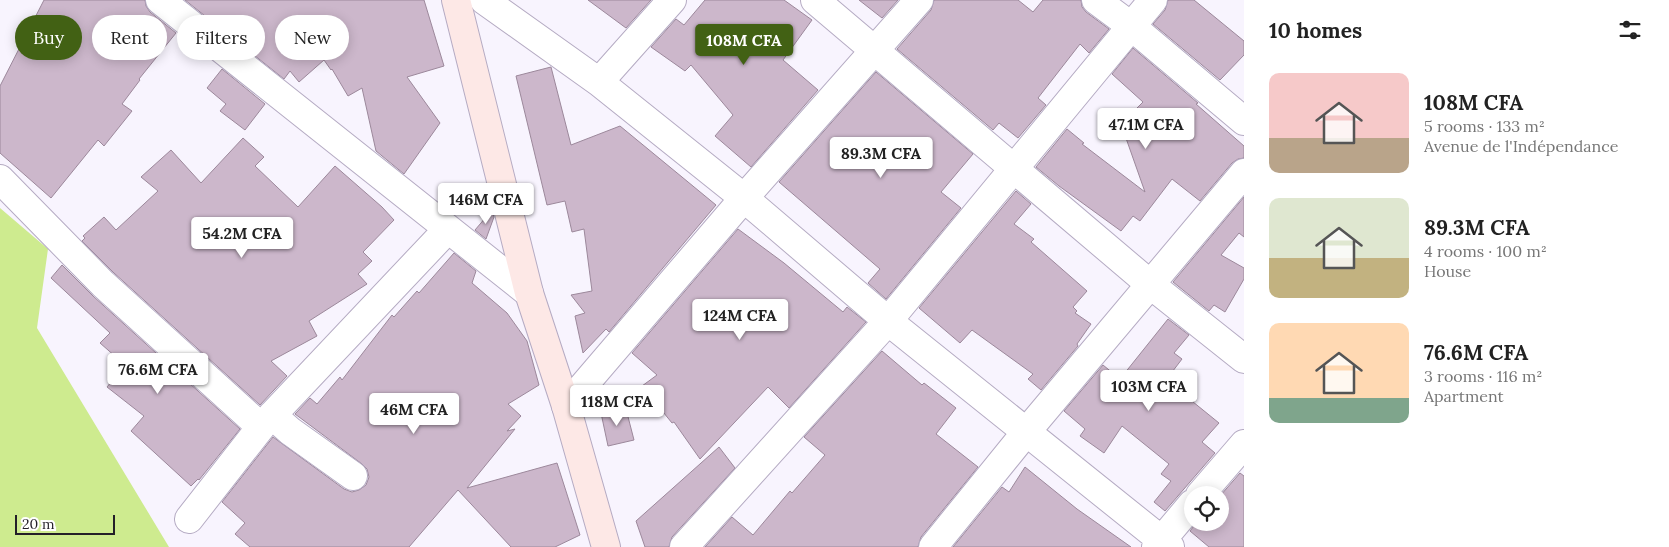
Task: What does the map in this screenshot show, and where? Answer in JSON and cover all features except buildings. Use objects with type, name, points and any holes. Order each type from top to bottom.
[{"type":"main road","points":[[456,0],[529,293],[566,406],[606,547]]},
{"type":"street","points":[[160,0],[447,230],[529,293]]},
{"type":"street","points":[[484,0],[599,82],[744,198],[888,321],[1027,431],[1162,545],[1184,515]]},
{"type":"street","points":[[599,82],[672,0]]},
{"type":"street","points":[[815,0],[1152,284],[1244,359]]},
{"type":"street","points":[[566,406],[744,198],[919,0]]},
{"type":"street","points":[[1096,0],[1131,26],[1244,122]]},
{"type":"street","points":[[684,547],[888,321],[1153,0]]},
{"type":"street","points":[[933,547],[1027,431],[1244,173]]},
{"type":"street","points":[[0,179],[103,284],[266,421],[290,431],[353,476]]},
{"type":"street","points":[[189,519],[266,421],[447,230]]},
{"type":"street","points":[[1208,486],[1244,444]]},
{"type":"green space","points":[[0,208],[48,249],[37,328],[169,547],[0,547]]}]
